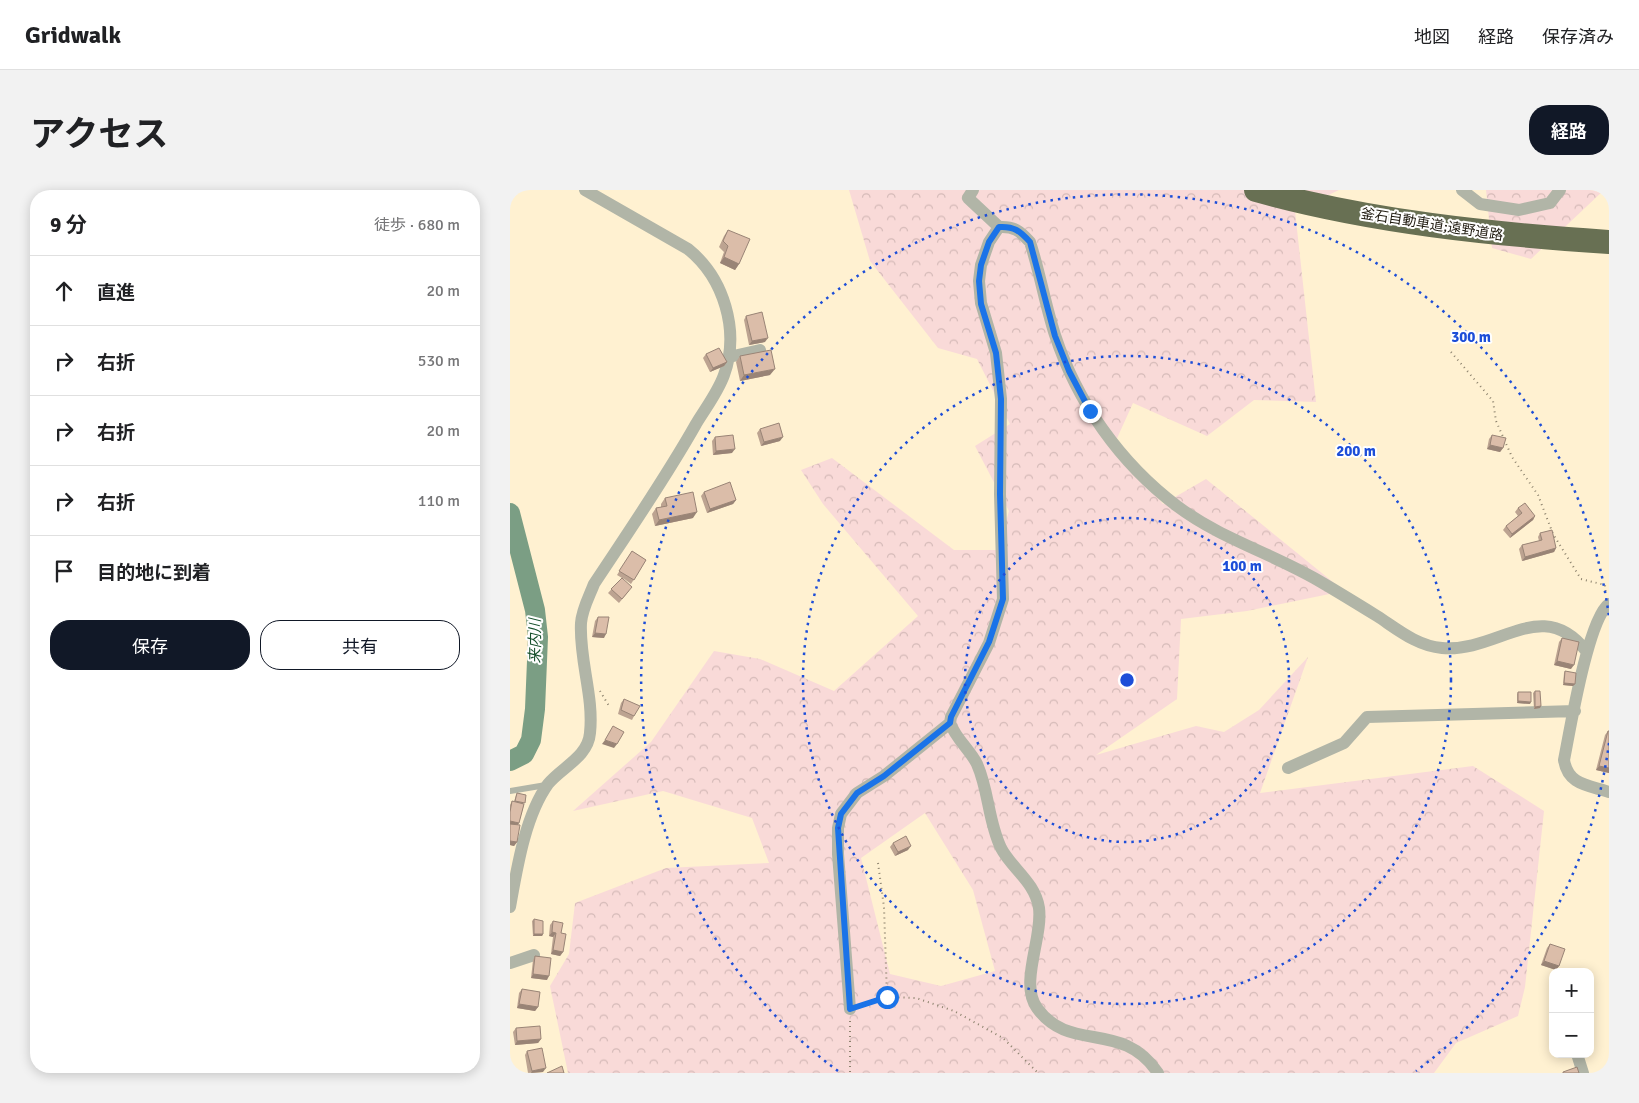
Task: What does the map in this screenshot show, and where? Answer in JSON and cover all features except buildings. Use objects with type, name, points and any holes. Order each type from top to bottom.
[{"type":"highway","name":"釜石自動車道;遠野道路","points":[[1256,190],[1331,208],[1413,223],[1518,236],[1609,242]]},
{"type":"highway","name":"釜石自動車道;遠野道路","points":[[1302,190],[1407,210],[1474,220],[1609,230]]},
{"type":"street","points":[[510,907],[512,886],[528,825],[548,784],[586,748],[590,734],[591,702],[581,622],[584,606],[594,584],[691,434],[724,376],[728,357],[729,315],[714,276],[702,261],[688,249],[585,190]]},
{"type":"street","points":[[973,190],[968,198],[999,227],[1009,226],[1020,230],[1030,242],[1055,336],[1069,371],[1090,411],[1138,471],[1177,506],[1200,520],[1313,578],[1421,643],[1442,648],[1467,648],[1544,625],[1558,627],[1567,632],[1578,639],[1587,652]]},
{"type":"street","points":[[1462,190],[1480,204],[1519,210],[1550,203],[1560,190]]},
{"type":"street","points":[[850,1009],[838,854],[838,828],[841,814],[857,793],[884,776],[950,723],[951,717],[995,629],[1003,599],[1000,494],[1001,399],[996,353],[981,304],[979,281],[981,265],[989,242],[999,227]]},
{"type":"street","points":[[728,357],[760,350]]},
{"type":"street","points":[[1608,604],[1600,614],[1587,652],[1564,760],[1566,771],[1575,781],[1609,792]]},
{"type":"street","points":[[1288,768],[1344,743],[1367,717],[1575,711]]},
{"type":"street","points":[[950,723],[977,763],[985,788],[990,819],[1002,849],[1025,877],[1035,896],[1039,924],[1030,992],[1036,1006],[1058,1028],[1067,1032],[1118,1040],[1138,1050],[1147,1057],[1158,1073]]},
{"type":"street","points":[[510,963],[534,955]]},
{"type":"street","points":[[1578,1058],[1583,1073]]},
{"type":"lane","points":[[510,791],[548,784]]},
{"type":"path","points":[[1451,352],[1493,402],[1496,421],[1512,457],[1538,495],[1553,534],[1570,562],[1581,579],[1605,585],[1608,604]]},
{"type":"path","points":[[878,863],[884,907],[887,997]]},
{"type":"path","points":[[850,1073],[850,1009],[887,997],[916,998],[954,1011],[1003,1038],[1038,1073]]},
{"type":"green space","points":[[849,190],[1339,190],[1295,211],[1316,402],[1254,400],[1207,436],[1133,403],[1114,445],[1163,504],[1206,479],[1344,591],[1247,611],[1181,619],[1177,699],[1096,755],[1196,726],[1224,732],[1259,710],[1308,657],[1260,793],[1473,766],[1544,811],[1525,987],[1518,1016],[1456,1043],[1434,1073],[568,1073],[550,986],[569,954],[575,903],[666,868],[769,863],[752,818],[663,791],[573,811],[651,742],[714,651],[760,659],[834,691],[918,616],[823,504],[801,470],[832,458],[954,550],[998,550],[1009,511],[975,446],[1010,424],[977,359],[938,348],[870,261]],"holes":[[[925,813],[973,890],[995,971],[941,986],[890,974],[861,858]]]},
{"type":"green space","points":[[1486,190],[1604,190],[1531,259],[1492,248]]},
{"type":"waterway","name":"来内川","points":[[510,513],[535,610],[538,637],[535,709],[531,740],[524,754],[510,761]]},
{"type":"route","points":[[887,997],[850,1009],[838,854],[838,828],[841,814],[857,793],[884,776],[950,723],[951,717],[995,629],[1003,599],[1000,494],[1001,399],[996,353],[981,304],[979,281],[981,265],[989,242],[999,227],[1009,226],[1020,230],[1030,242],[1055,336],[1069,371],[1090,411]]}]
